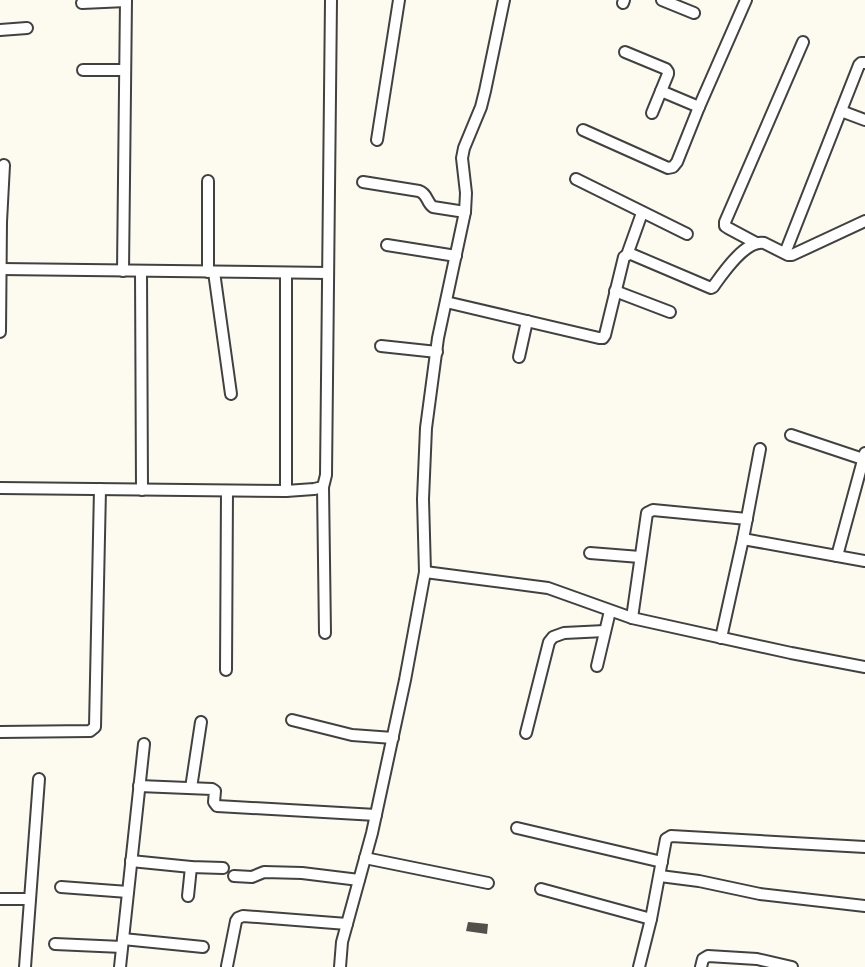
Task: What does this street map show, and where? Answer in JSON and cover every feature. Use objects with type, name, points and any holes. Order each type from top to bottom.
[{"type":"street","points":[[82,3],[126,0],[123,271]]},
{"type":"street","points":[[325,633],[323,487],[326,475],[331,0]]},
{"type":"street","points":[[378,140],[399,0]]},
{"type":"street","points":[[340,967],[342,942],[376,815],[393,738],[425,572],[423,500],[426,428],[436,352],[465,212],[466,193],[462,158],[483,99],[504,0]]},
{"type":"street","points":[[662,0],[694,13]]},
{"type":"street","points":[[583,130],[668,168],[673,168],[746,0]]},
{"type":"street","points":[[0,30],[27,28]]},
{"type":"street","points":[[803,42],[724,222],[725,226],[756,243],[764,243],[792,255],[865,221]]},
{"type":"street","points":[[625,52],[666,69],[668,72],[652,113]]},
{"type":"street","points":[[785,253],[859,66],[865,63]]},
{"type":"street","points":[[83,70],[125,70]]},
{"type":"street","points":[[661,91],[699,107]]},
{"type":"street","points":[[841,111],[865,120]]},
{"type":"street","points":[[0,332],[1,215],[4,165]]},
{"type":"street","points":[[576,179],[687,234]]},
{"type":"street","points":[[208,181],[211,272],[231,394]]},
{"type":"street","points":[[363,182],[419,191],[425,195],[433,207],[465,212]]},
{"type":"street","points":[[446,302],[603,338],[624,257],[627,255],[642,213]]},
{"type":"street","points":[[627,255],[631,254],[711,288],[741,254],[756,243]]},
{"type":"street","points":[[387,245],[456,256]]},
{"type":"street","points":[[1,269],[328,273]]},
{"type":"street","points":[[141,271],[142,490]]},
{"type":"street","points":[[286,273],[286,491]]},
{"type":"street","points":[[615,291],[670,312]]},
{"type":"street","points":[[519,357],[527,321]]},
{"type":"street","points":[[381,346],[436,352]]},
{"type":"street","points":[[791,435],[864,456],[837,556]]},
{"type":"street","points":[[721,638],[760,449]]},
{"type":"street","points":[[0,488],[286,491],[323,487]]},
{"type":"street","points":[[0,732],[90,731],[95,727],[99,489]]},
{"type":"street","points":[[226,669],[227,490]]},
{"type":"street","points":[[632,618],[647,513],[653,510],[747,519]]},
{"type":"street","points":[[743,539],[865,561]]},
{"type":"street","points":[[590,553],[640,557]]},
{"type":"street","points":[[425,572],[548,588],[632,618],[865,667]]},
{"type":"street","points":[[597,666],[610,610]]},
{"type":"street","points":[[526,733],[549,642],[553,637],[564,633],[605,631]]},
{"type":"street","points":[[292,720],[352,735],[393,738]]},
{"type":"street","points":[[191,788],[201,722]]},
{"type":"street","points":[[120,967],[144,744]]},
{"type":"street","points":[[26,967],[39,779]]},
{"type":"street","points":[[139,786],[214,790],[214,802],[217,806],[376,815]]},
{"type":"street","points":[[517,828],[662,862]]},
{"type":"street","points":[[639,967],[651,919],[666,839],[671,836],[865,847]]},
{"type":"street","points":[[365,858],[488,884]]},
{"type":"street","points":[[131,861],[223,868]]},
{"type":"street","points":[[188,896],[191,867]]},
{"type":"street","points":[[234,876],[252,877],[264,872],[302,873],[359,880]]},
{"type":"street","points":[[660,876],[699,881],[760,894],[865,906]]},
{"type":"street","points":[[61,888],[128,892]]},
{"type":"street","points":[[541,889],[651,919]]},
{"type":"street","points":[[0,899],[30,899]]},
{"type":"street","points":[[227,966],[236,921],[243,916],[347,924]]},
{"type":"street","points":[[55,944],[122,943],[203,947]]},
{"type":"street","points":[[701,967],[703,959],[708,956],[757,959],[792,967]]},
{"type":"building","points":[[468,922],[488,924],[487,934],[466,931]]}]
